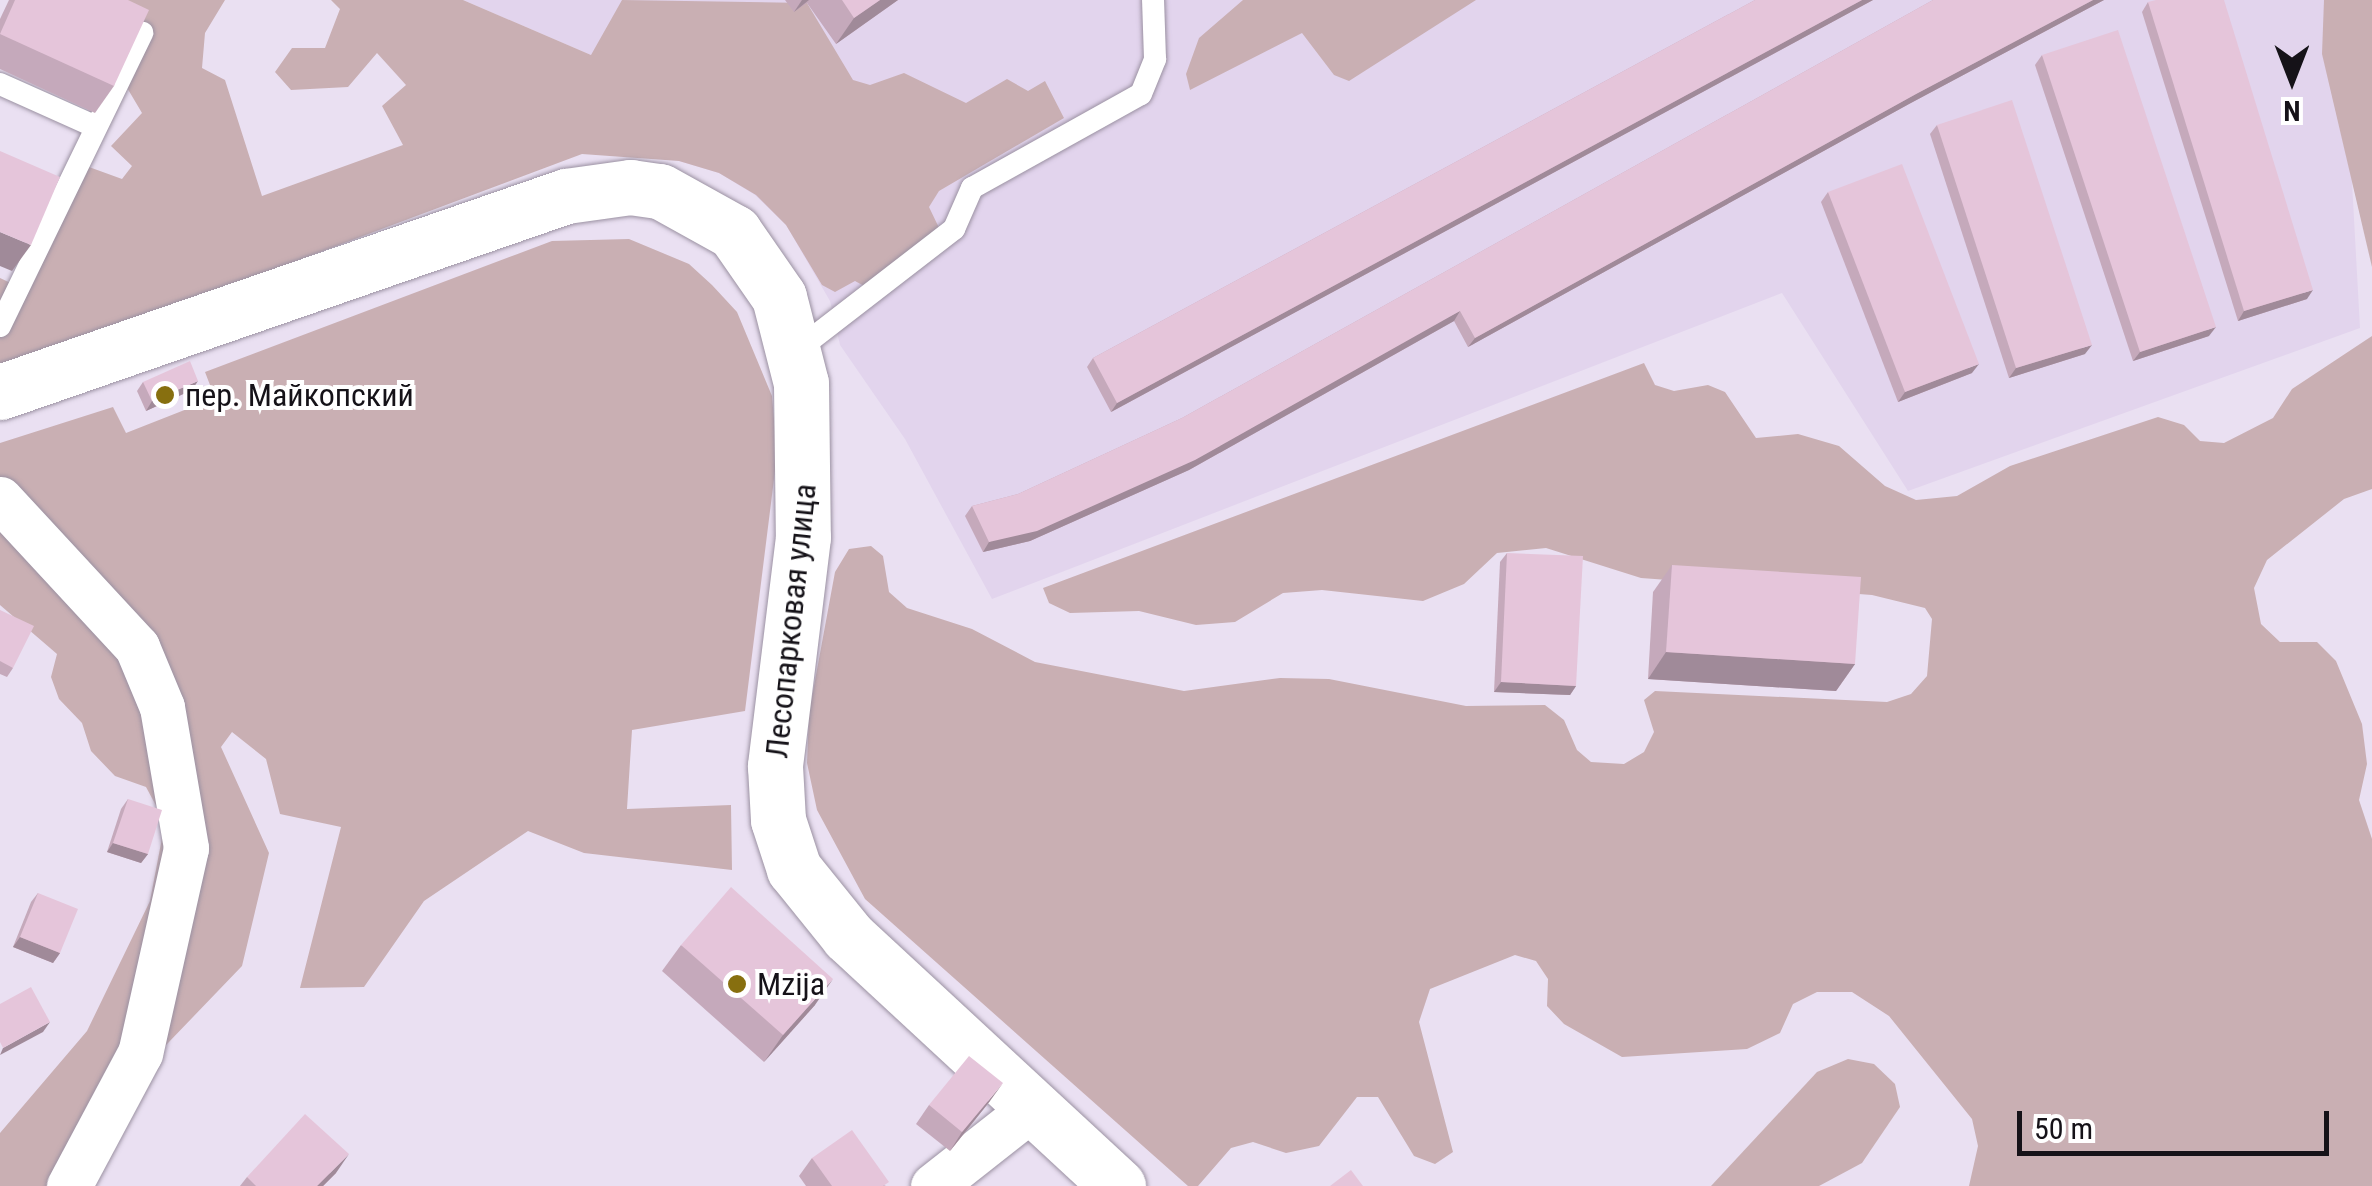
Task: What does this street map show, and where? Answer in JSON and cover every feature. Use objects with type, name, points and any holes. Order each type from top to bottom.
[{"type":"main road","name":"Лесопарковая улица","points":[[0,392],[600,188],[660,191],[734,232],[772,282],[796,352],[806,500],[776,766],[785,844],[827,914],[1118,1186]]},
{"type":"street","points":[[0,498],[137,647],[162,707],[186,848],[140,1053],[70,1186]]},
{"type":"street","points":[[933,1186],[1032,1108]]},
{"type":"lane","points":[[796,352],[954,229],[972,188],[1141,94],[1155,59],[1153,0]]},
{"type":"lane","points":[[0,326],[7,291],[96,127],[142,32]]},
{"type":"lane","points":[[0,84],[96,127]]},
{"type":"shaded area","points":[[75,0],[225,0],[205,33],[202,68],[225,80],[262,196],[403,145],[382,106],[406,85],[377,53],[348,87],[291,90],[275,72],[292,48],[325,48],[340,9],[331,0],[463,0],[591,55],[622,0],[807,3],[853,80],[870,85],[904,73],[966,103],[1007,79],[1028,91],[1045,81],[1064,118],[939,191],[929,207],[941,232],[866,287],[855,281],[835,292],[822,285],[786,225],[756,195],[719,173],[679,161],[582,154],[0,372],[0,278],[17,286],[78,163],[122,179],[132,166],[111,146],[142,113]]},
{"type":"shaded area","points":[[463,0],[2342,0],[2360,328],[1908,491],[1782,293],[992,599],[905,439],[840,345],[830,301],[786,225],[755,195],[719,173],[679,161],[591,55]]},
{"type":"shaded area","points":[[1243,0],[1476,0],[1349,81],[1334,75],[1302,33],[1190,90],[1186,74],[1199,38]]},
{"type":"shaded area","points":[[2324,0],[2372,0],[2372,267],[2322,54]]},
{"type":"shaded area","points":[[629,239],[689,264],[737,312],[772,396],[777,455],[745,711],[632,730],[627,809],[731,805],[732,870],[584,853],[528,831],[424,901],[364,987],[300,988],[341,827],[280,814],[266,759],[232,732],[221,747],[269,853],[242,966],[143,1069],[95,1169],[96,1186],[0,1186],[0,1133],[87,1031],[150,901],[162,838],[160,813],[146,787],[115,776],[91,751],[82,723],[59,699],[51,677],[57,654],[0,605],[0,443],[113,407],[126,433],[215,398],[205,372],[552,241]]},
{"type":"shaded area","points":[[2372,336],[2372,489],[2344,499],[2267,560],[2254,588],[2261,624],[2280,642],[2317,642],[2336,661],[2362,724],[2367,764],[2359,800],[2372,839],[2372,1186],[1969,1186],[1978,1146],[1972,1119],[1889,1016],[1852,992],[1817,992],[1793,1004],[1780,1033],[1747,1049],[1622,1057],[1564,1024],[1547,1006],[1548,979],[1536,961],[1515,955],[1430,989],[1419,1022],[1453,1152],[1435,1164],[1414,1156],[1378,1097],[1357,1097],[1319,1146],[1286,1153],[1253,1142],[1231,1148],[1198,1186],[1188,1186],[865,899],[817,810],[807,763],[809,713],[835,572],[849,549],[871,546],[883,556],[889,592],[907,608],[972,629],[1035,662],[1184,691],[1280,678],[1329,679],[1466,706],[1545,705],[1564,720],[1577,750],[1591,762],[1624,764],[1644,752],[1654,732],[1644,700],[1655,691],[1887,702],[1911,694],[1927,676],[1932,619],[1925,608],[1872,595],[1641,578],[1546,548],[1497,553],[1464,584],[1423,601],[1322,590],[1283,593],[1235,622],[1196,625],[1139,611],[1070,613],[1049,603],[1043,588],[1644,363],[1655,385],[1674,391],[1708,385],[1725,392],[1756,438],[1798,434],[1839,446],[1885,486],[1916,500],[1957,496],[2010,466],[2158,417],[2184,425],[2200,441],[2224,443],[2273,418],[2292,389]]},
{"type":"shaded area","points":[[1848,1059],[1874,1064],[1895,1084],[1900,1107],[1862,1163],[1819,1186],[1711,1186],[1817,1072]]},
{"type":"building","points":[[15,0],[128,0],[149,10],[114,86],[0,34]]},
{"type":"building","points":[[842,0],[880,0],[854,18]]},
{"type":"building","points":[[1755,0],[1862,0],[1117,403],[1093,358]]},
{"type":"building","points":[[1933,0],[2093,0],[1475,338],[1460,311],[1195,460],[1037,531],[989,542],[972,506],[1018,494],[1182,418]]},
{"type":"building","points":[[2224,0],[2313,290],[2244,311],[2148,2]]},
{"type":"building","points":[[2118,30],[2216,327],[2140,352],[2042,55]]},
{"type":"building","points":[[2012,100],[2092,345],[2016,368],[1937,125]]},
{"type":"building","points":[[0,151],[60,177],[31,245],[0,232]]},
{"type":"building","points":[[1902,164],[1979,364],[1905,392],[1828,192]]},
{"type":"building","points":[[190,361],[198,381],[152,401],[143,382]]},
{"type":"building","points":[[1507,553],[1583,556],[1576,686],[1501,682]]},
{"type":"building","points":[[1672,565],[1861,577],[1855,664],[1666,652]]},
{"type":"building","points":[[0,610],[34,626],[13,668],[0,661]]},
{"type":"building","points":[[128,799],[162,810],[148,854],[113,843]]},
{"type":"building","points":[[731,887],[833,979],[783,1035],[681,945]]},
{"type":"building","points":[[38,893],[78,909],[60,953],[20,937]]},
{"type":"building","points":[[31,987],[50,1022],[3,1048],[0,1004]]},
{"type":"building","points":[[969,1056],[1003,1083],[962,1132],[929,1105]]},
{"type":"building","points":[[305,1114],[349,1154],[317,1186],[256,1186],[247,1177]]},
{"type":"building","points":[[852,1130],[889,1182],[883,1186],[832,1186],[812,1158]]},
{"type":"building","points":[[1351,1170],[1363,1186],[1330,1186]]},
{"type":"place","name":"пер. Майкопский","points":[[165,395]]},
{"type":"place","name":"Mzija","points":[[737,984]]}]
